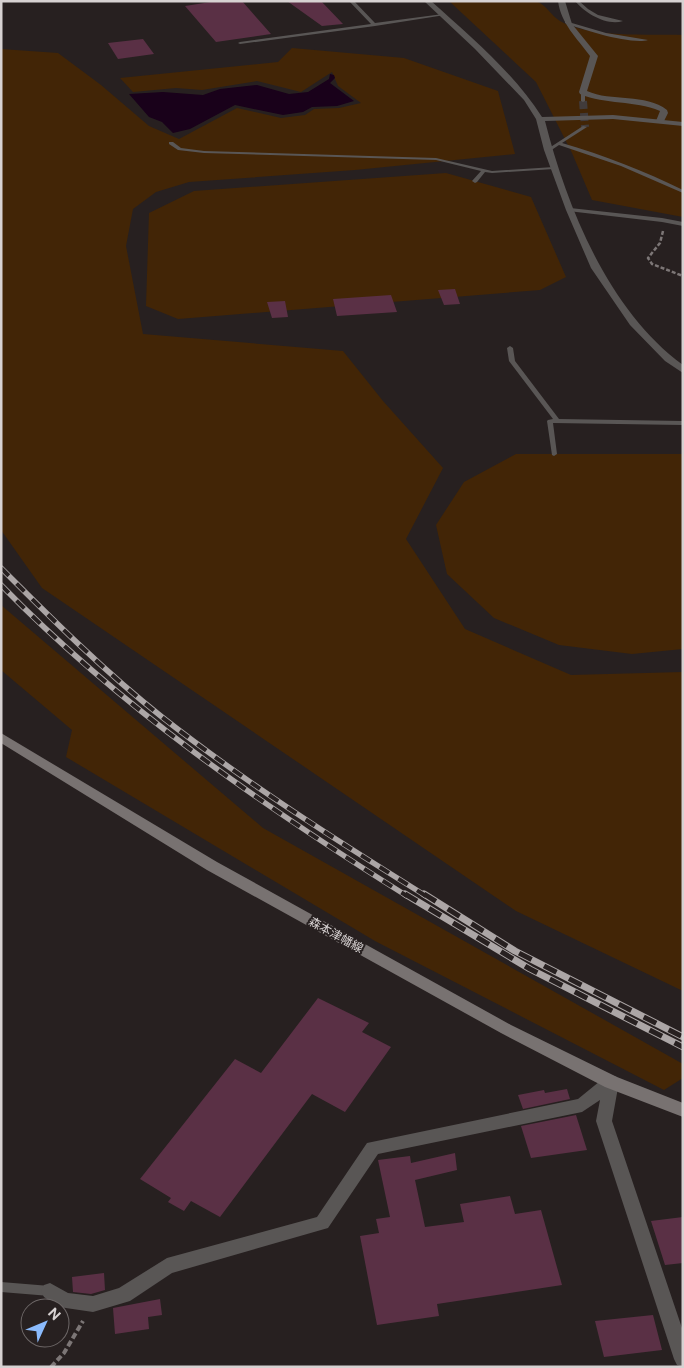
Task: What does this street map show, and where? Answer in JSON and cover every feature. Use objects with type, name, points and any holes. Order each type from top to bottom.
[{"type":"main road","name":"森本津幡線","points":[[1,737],[212,866],[506,1029],[611,1082],[683,1110]]},
{"type":"street","points":[[427,1],[484,54],[526,99],[540,119],[554,168],[570,210],[596,268],[633,323],[668,359],[683,370]]},
{"type":"street","points":[[561,1],[567,22],[594,56],[583,92],[596,98],[640,101],[653,105],[663,110],[664,113],[660,122]]},
{"type":"street","points":[[540,119],[613,117],[683,124]]},
{"type":"street","points":[[50,1291],[64,1301],[94,1304],[124,1295],[167,1266],[322,1223],[373,1148],[582,1105],[611,1082]]},
{"type":"street","points":[[611,1082],[604,1121],[683,1359]]},
{"type":"lane","points":[[351,1],[375,24]]},
{"type":"lane","points":[[577,1],[585,10],[593,15],[621,21]]},
{"type":"lane","points":[[240,43],[443,15]]},
{"type":"lane","points":[[567,22],[591,32],[646,40]]},
{"type":"lane","points":[[583,92],[583,101]]},
{"type":"lane","points":[[548,150],[585,127]]},
{"type":"lane","points":[[171,143],[180,149],[204,152],[436,159],[492,172],[554,168]]},
{"type":"lane","points":[[560,144],[635,169],[683,192]]},
{"type":"lane","points":[[476,181],[484,170]]},
{"type":"lane","points":[[570,210],[683,224]]},
{"type":"lane","points":[[510,348],[512,361],[558,422]]},
{"type":"lane","points":[[554,454],[550,422],[683,423]]},
{"type":"lane","points":[[1,1287],[50,1291]]},
{"type":"path","points":[[662,220],[663,239],[648,258],[652,264],[683,276]]},
{"type":"path","points":[[51,1367],[64,1353],[94,1304]]},
{"type":"shaded area","points":[[449,1],[536,1],[560,21],[587,30],[620,34],[683,35],[683,217],[592,200],[572,153],[536,82]]},
{"type":"shaded area","points":[[292,48],[404,58],[498,91],[515,154],[355,170],[189,182],[156,192],[133,209],[126,246],[143,334],[343,351],[383,401],[443,468],[406,539],[465,629],[571,675],[683,672],[683,991],[516,911],[42,588],[1,530],[1,49],[58,53],[101,85],[149,126],[179,139],[237,108],[281,118],[305,115],[314,109],[339,108],[361,103],[338,86],[332,72],[301,92],[257,81],[202,90],[176,88],[133,92],[120,78],[278,62]]},
{"type":"shaded area","points":[[330,74],[334,75],[335,78],[330,83],[354,101],[337,106],[312,107],[303,112],[283,115],[235,105],[190,129],[173,133],[162,122],[149,117],[129,94],[163,92],[203,95],[220,89],[257,85],[289,94],[308,92],[329,79]]},
{"type":"shaded area","points":[[446,173],[531,197],[566,277],[540,290],[178,319],[146,306],[149,213],[194,191]]},
{"type":"shaded area","points":[[516,454],[683,454],[683,649],[632,654],[559,645],[494,618],[447,574],[436,525],[464,482]]},
{"type":"shaded area","points":[[1,605],[263,828],[683,1064],[683,1078],[664,1090],[375,941],[66,757],[72,730],[1,670]]},
{"type":"building","points":[[217,1],[242,1],[271,34],[216,42],[185,6]]},
{"type":"building","points":[[287,1],[321,1],[343,24],[322,26]]},
{"type":"building","points":[[143,39],[154,54],[118,59],[108,43]]},
{"type":"building","points":[[455,289],[460,304],[444,305],[438,290]]},
{"type":"building","points":[[391,295],[397,312],[337,316],[333,299]]},
{"type":"building","points":[[285,301],[288,317],[272,318],[267,302]]},
{"type":"building","points":[[318,998],[369,1023],[362,1032],[391,1047],[345,1112],[312,1094],[220,1217],[191,1201],[184,1211],[168,1202],[171,1198],[140,1179],[235,1059],[261,1073]]},
{"type":"building","points":[[567,1089],[570,1099],[523,1109],[518,1095],[544,1090],[545,1093]]},
{"type":"building","points":[[576,1115],[587,1150],[531,1158],[521,1126]]},
{"type":"building","points":[[455,1153],[457,1170],[415,1180],[425,1227],[464,1222],[460,1204],[510,1196],[515,1214],[541,1210],[562,1285],[437,1304],[439,1316],[377,1325],[360,1236],[379,1233],[376,1219],[390,1217],[378,1160],[410,1156],[411,1163]]},
{"type":"building","points":[[683,1217],[683,1263],[665,1265],[651,1221]]},
{"type":"building","points":[[104,1273],[105,1290],[91,1294],[73,1292],[72,1277]]},
{"type":"building","points":[[160,1299],[162,1315],[148,1317],[149,1329],[115,1334],[113,1308]]},
{"type":"building","points":[[653,1315],[662,1350],[604,1357],[595,1321]]},
{"type":"tunnel","points":[[583,101],[585,127]]},
{"type":"railway","points":[[1,568],[100,664],[162,717],[259,788],[426,896]]},
{"type":"railway","points":[[1,585],[95,673],[144,713],[246,790],[407,896]]},
{"type":"railway","points":[[405,894],[530,969],[683,1047]]},
{"type":"railway","points":[[424,894],[515,951],[683,1037]]}]
